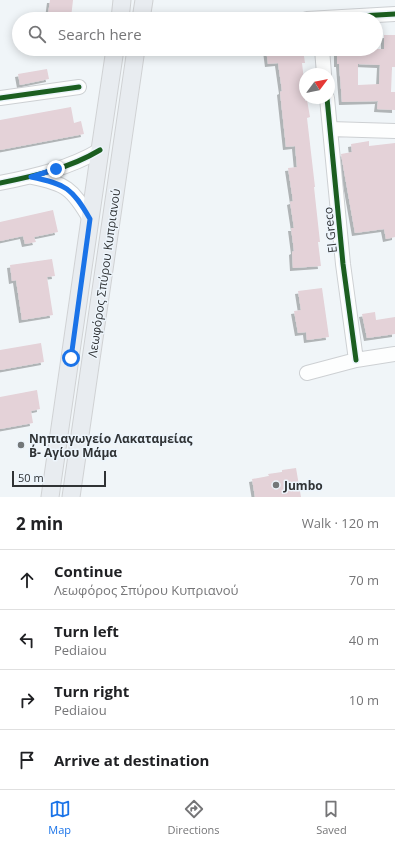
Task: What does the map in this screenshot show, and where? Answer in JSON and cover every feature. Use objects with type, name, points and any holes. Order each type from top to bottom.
[{"type":"main road","points":[[121,12],[122,0]]},
{"type":"main road","name":"Λεωφόρος Σπύρου Κυπριανού","points":[[50,497],[114,56]]},
{"type":"main road","name":"Λεωφόρος Σπύρου Κυπριανού","points":[[71,497],[137,56]]},
{"type":"street","points":[[383,15],[395,14]]},
{"type":"street","points":[[323,56],[324,68]]},
{"type":"street","points":[[0,98],[79,87]]},
{"type":"street","name":"El Greco","points":[[328,104],[343,264],[356,360]]},
{"type":"street","points":[[330,129],[395,131]]},
{"type":"street","points":[[0,182],[31,177],[69,165],[100,150]]},
{"type":"street","points":[[31,177],[54,182],[66,188],[79,200],[90,219]]},
{"type":"street","points":[[307,373],[356,360],[395,354]]},
{"type":"building","points":[[50,0],[73,0],[72,12],[48,12]]},
{"type":"building","points":[[384,35],[395,35],[395,67],[392,67],[391,92],[395,92],[395,110],[377,109],[378,101],[342,102],[337,56],[383,56]],"holes":[[[358,64],[380,65],[379,84],[358,85]]]},
{"type":"building","points":[[267,56],[304,56],[305,63],[302,63],[303,68],[299,68],[299,104],[308,104],[310,117],[307,118],[315,187],[321,266],[293,268],[292,252],[294,251],[291,228],[294,228],[290,202],[293,201],[288,168],[297,167],[295,146],[286,147],[280,92],[282,91],[278,63],[268,64]]},
{"type":"building","points":[[47,69],[49,79],[20,85],[18,74]]},
{"type":"building","points":[[71,107],[74,123],[81,121],[84,134],[0,150],[0,120]]},
{"type":"building","points":[[369,141],[369,146],[395,143],[395,237],[386,239],[384,229],[355,233],[341,154],[352,152],[351,144]]},
{"type":"building","points":[[53,210],[58,232],[34,237],[36,242],[25,244],[23,236],[0,241],[0,222]]},
{"type":"building","points":[[52,259],[55,276],[47,277],[53,315],[22,320],[16,280],[12,281],[10,265]]},
{"type":"building","points":[[322,288],[329,337],[307,340],[306,332],[298,333],[294,311],[301,310],[298,291]]},
{"type":"building","points":[[375,312],[376,320],[395,317],[395,334],[367,338],[362,314]]},
{"type":"building","points":[[41,343],[44,362],[0,370],[0,350]]},
{"type":"building","points":[[37,390],[40,409],[31,411],[33,423],[0,429],[0,397]]},
{"type":"building","name":"Jumbo","points":[[296,468],[301,497],[255,497],[252,479],[269,476],[268,474],[282,472],[282,470]]},
{"type":"cycle path","points":[[383,15],[395,14]]},
{"type":"cycle path","points":[[0,98],[79,87]]},
{"type":"cycle path","points":[[328,104],[343,264],[356,360]]},
{"type":"cycle path","points":[[0,183],[64,167],[100,150]]},
{"type":"place","name":"Νηπιαγωγείο Λακαταμείας Β΄- Αγίου Μάμα","points":[[21,445]]},
{"type":"place","name":"Jumbo","points":[[276,485]]},
{"type":"route","points":[[56,169],[31,177],[54,182],[66,188],[79,200],[90,219],[71,358]]}]
